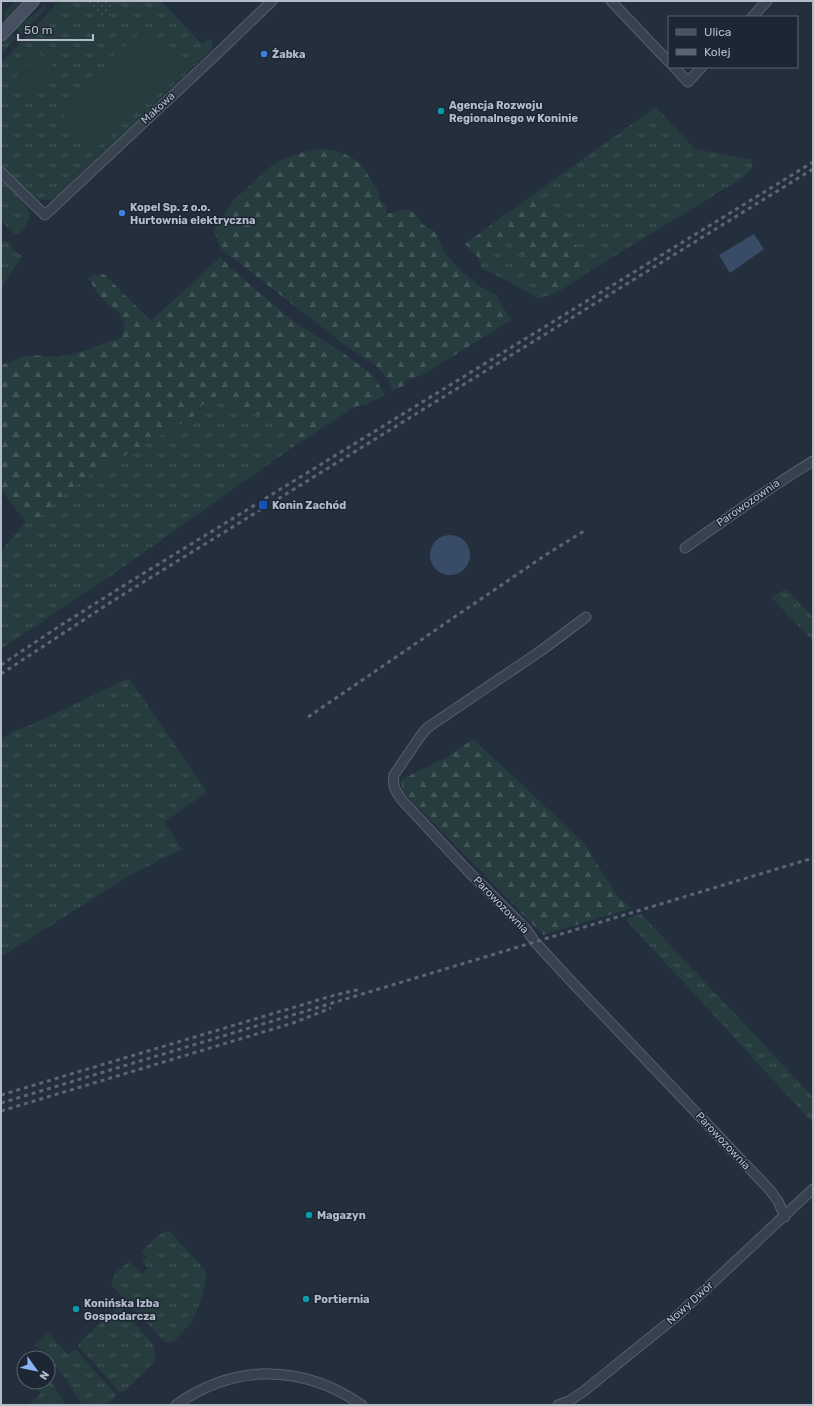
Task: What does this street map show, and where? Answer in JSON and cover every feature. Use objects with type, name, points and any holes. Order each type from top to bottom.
[{"type":"street","points":[[1,35],[32,1]]},
{"type":"street","name":"Makowa","points":[[1,172],[44,215],[272,1]]},
{"type":"street","points":[[611,1],[668,61]]},
{"type":"street","points":[[753,16],[767,1]]},
{"type":"street","points":[[675,68],[688,82],[701,68]]},
{"type":"street","name":"Parowozownia","points":[[685,548],[753,499],[813,461]]},
{"type":"street","name":"Parowozownia","points":[[586,617],[542,650],[427,728],[394,774],[393,782],[395,790],[401,799],[467,870],[526,929],[535,942],[570,980],[769,1189],[778,1201],[785,1217]]},
{"type":"street","name":"Nowy Dwór","points":[[558,1405],[569,1401],[584,1390],[678,1315],[785,1217],[813,1189]]},
{"type":"street","points":[[176,1405],[201,1390],[218,1383],[244,1376],[268,1373],[286,1374],[315,1381],[338,1390],[362,1405]]},
{"type":"green space","points":[[15,1],[22,1],[6,19],[3,14]]},
{"type":"green space","points":[[60,1],[161,1],[202,44],[209,38],[212,42],[212,49],[57,196],[50,200],[43,200],[29,193],[1,165],[1,63]]},
{"type":"green space","points":[[86,1],[118,1],[101,17]]},
{"type":"green space","points":[[44,6],[46,8],[21,34],[16,29]]},
{"type":"green space","points":[[144,28],[182,68],[96,149],[58,109]]},
{"type":"green space","points":[[12,34],[16,38],[1,54],[1,45]]},
{"type":"green space","points":[[39,53],[55,68],[27,96],[11,81]]},
{"type":"green space","points":[[656,107],[695,149],[752,160],[751,168],[739,179],[593,269],[538,191]]},
{"type":"green space","points":[[322,149],[340,152],[358,162],[377,189],[380,200],[386,206],[387,214],[401,210],[410,210],[415,214],[423,225],[435,232],[444,252],[459,269],[482,288],[496,295],[512,320],[422,375],[406,381],[404,386],[392,391],[389,380],[374,364],[349,348],[221,249],[214,230],[234,200],[280,160],[304,152]]},
{"type":"green space","points":[[1,182],[5,183],[19,197],[29,213],[29,219],[26,225],[18,234],[14,234],[1,220]]},
{"type":"green space","points":[[538,191],[593,269],[558,292],[552,293],[509,237],[485,253],[483,258],[478,257],[465,244]]},
{"type":"green space","points":[[509,237],[552,293],[558,292],[538,299],[517,286],[481,268],[478,257],[483,257],[485,253]]},
{"type":"green space","points":[[5,241],[10,243],[11,248],[22,256],[1,288],[1,242]]},
{"type":"green space","points":[[220,257],[235,272],[293,321],[346,355],[373,376],[385,395],[367,404],[354,407],[290,449],[293,442],[282,423],[273,418],[251,412],[220,394],[202,405],[196,415],[87,477],[56,501],[35,524],[26,522],[1,490],[1,365],[29,355],[58,357],[75,354],[122,337],[125,325],[119,313],[100,296],[88,278],[93,275],[104,274],[151,321]]},
{"type":"green space","points":[[220,394],[251,412],[273,418],[282,423],[293,442],[290,449],[112,575],[1,649],[1,551],[26,522],[35,524],[56,501],[87,477],[196,415],[202,405]]},
{"type":"green space","points":[[786,589],[813,617],[813,641],[771,597]]},
{"type":"green space","points":[[129,678],[207,792],[164,822],[182,849],[130,875],[1,957],[1,739],[11,732],[31,725]]},
{"type":"green space","points":[[473,739],[583,842],[618,897],[632,908],[543,935],[403,792],[401,780],[447,757]]},
{"type":"green space","points":[[641,914],[813,1097],[813,1123],[625,919]]},
{"type":"green space","points":[[169,1231],[205,1270],[206,1280],[200,1303],[192,1322],[173,1342],[166,1343],[112,1286],[112,1282],[115,1275],[129,1261],[142,1274],[148,1268],[142,1261],[147,1257],[141,1251],[163,1232]]},
{"type":"green space","points":[[119,1306],[154,1345],[155,1356],[154,1362],[125,1391],[120,1392],[79,1347],[78,1344]]},
{"type":"green space","points":[[48,1333],[68,1355],[73,1350],[76,1350],[116,1395],[106,1405],[82,1405],[67,1380],[56,1367],[56,1350],[41,1350],[34,1346]]},
{"type":"green space","points":[[56,1389],[66,1405],[28,1405],[41,1393],[38,1390]]},
{"type":"water","points":[[754,234],[764,249],[730,273],[719,255]]},
{"type":"water","points":[[450,535],[461,538],[467,544],[470,555],[467,566],[461,572],[450,575],[439,572],[433,566],[430,555],[433,544],[439,538]]},
{"type":"railway","points":[[1,665],[131,581],[813,162]]},
{"type":"railway","points":[[1,674],[111,602],[813,169]]},
{"type":"railway","points":[[308,717],[547,554],[584,531]]},
{"type":"railway","points":[[1,1103],[813,858]]},
{"type":"railway","points":[[1,1095],[335,995],[361,989]]},
{"type":"railway","points":[[1,1111],[293,1023],[331,1008]]},
{"type":"place","name":"Żabka","points":[[264,54]]},
{"type":"place","name":"Agencja Rozwoju Regionalnego w Koninie","points":[[441,111]]},
{"type":"place","name":"Kopel Sp. z o.o. Hurtownia elektryczna","points":[[122,213]]},
{"type":"place","name":"Konin Zachód","points":[[263,505]]},
{"type":"place","name":"Magazyn","points":[[309,1215]]},
{"type":"place","name":"Portiernia","points":[[306,1299]]},
{"type":"place","name":"Konińska Izba Gospodarcza","points":[[76,1309]]}]
